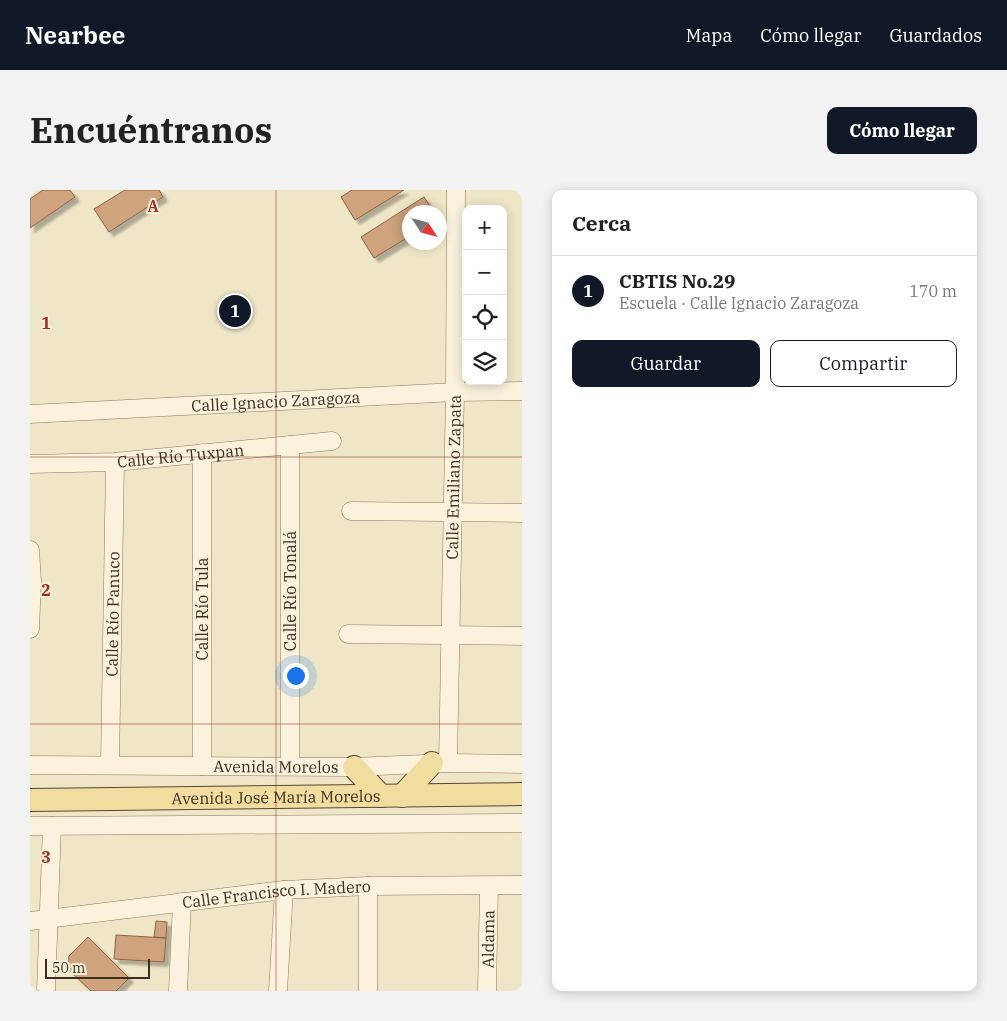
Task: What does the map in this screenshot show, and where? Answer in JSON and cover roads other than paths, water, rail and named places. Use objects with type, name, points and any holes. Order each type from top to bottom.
[{"type":"main road","points":[[354,767],[392,796],[440,763]]},
{"type":"main road","name":"Avenida José María Morelos","points":[[30,800],[522,794]]},
{"type":"street","name":"Calle Emiliano Zapata","points":[[440,763],[451,635],[456,190]]},
{"type":"street","name":"Calle Ignacio Zaragoza","points":[[30,414],[455,392],[522,392]]},
{"type":"street","name":"Calle Río Tuxpan","points":[[30,464],[115,462],[332,441]]},
{"type":"street","name":"Calle Río Tonalá","points":[[290,445],[290,766]]},
{"type":"street","name":"Calle Río Tula","points":[[202,453],[202,766]]},
{"type":"street","name":"Calle Río Panuco","points":[[110,765],[115,462]]},
{"type":"street","points":[[351,511],[522,513]]},
{"type":"street","points":[[30,550],[32,581],[30,630]]},
{"type":"street","points":[[348,634],[522,636]]},
{"type":"street","name":"Avenida Morelos","points":[[30,765],[354,767],[440,763],[522,764]]},
{"type":"street","name":"Avenida José María Morelos","points":[[30,826],[522,823]]},
{"type":"street","points":[[46,991],[52,826]]},
{"type":"street","name":"Calle Francisco I. Madero","points":[[30,922],[284,890],[368,886],[522,885]]},
{"type":"street","points":[[368,886],[368,991]]},
{"type":"street","name":"Aldama","points":[[487,991],[489,886]]},
{"type":"street","points":[[278,991],[284,890]]},
{"type":"street","points":[[178,991],[182,902]]},
{"type":"place","name":"CBTIS No.29","points":[[235,311]]}]
